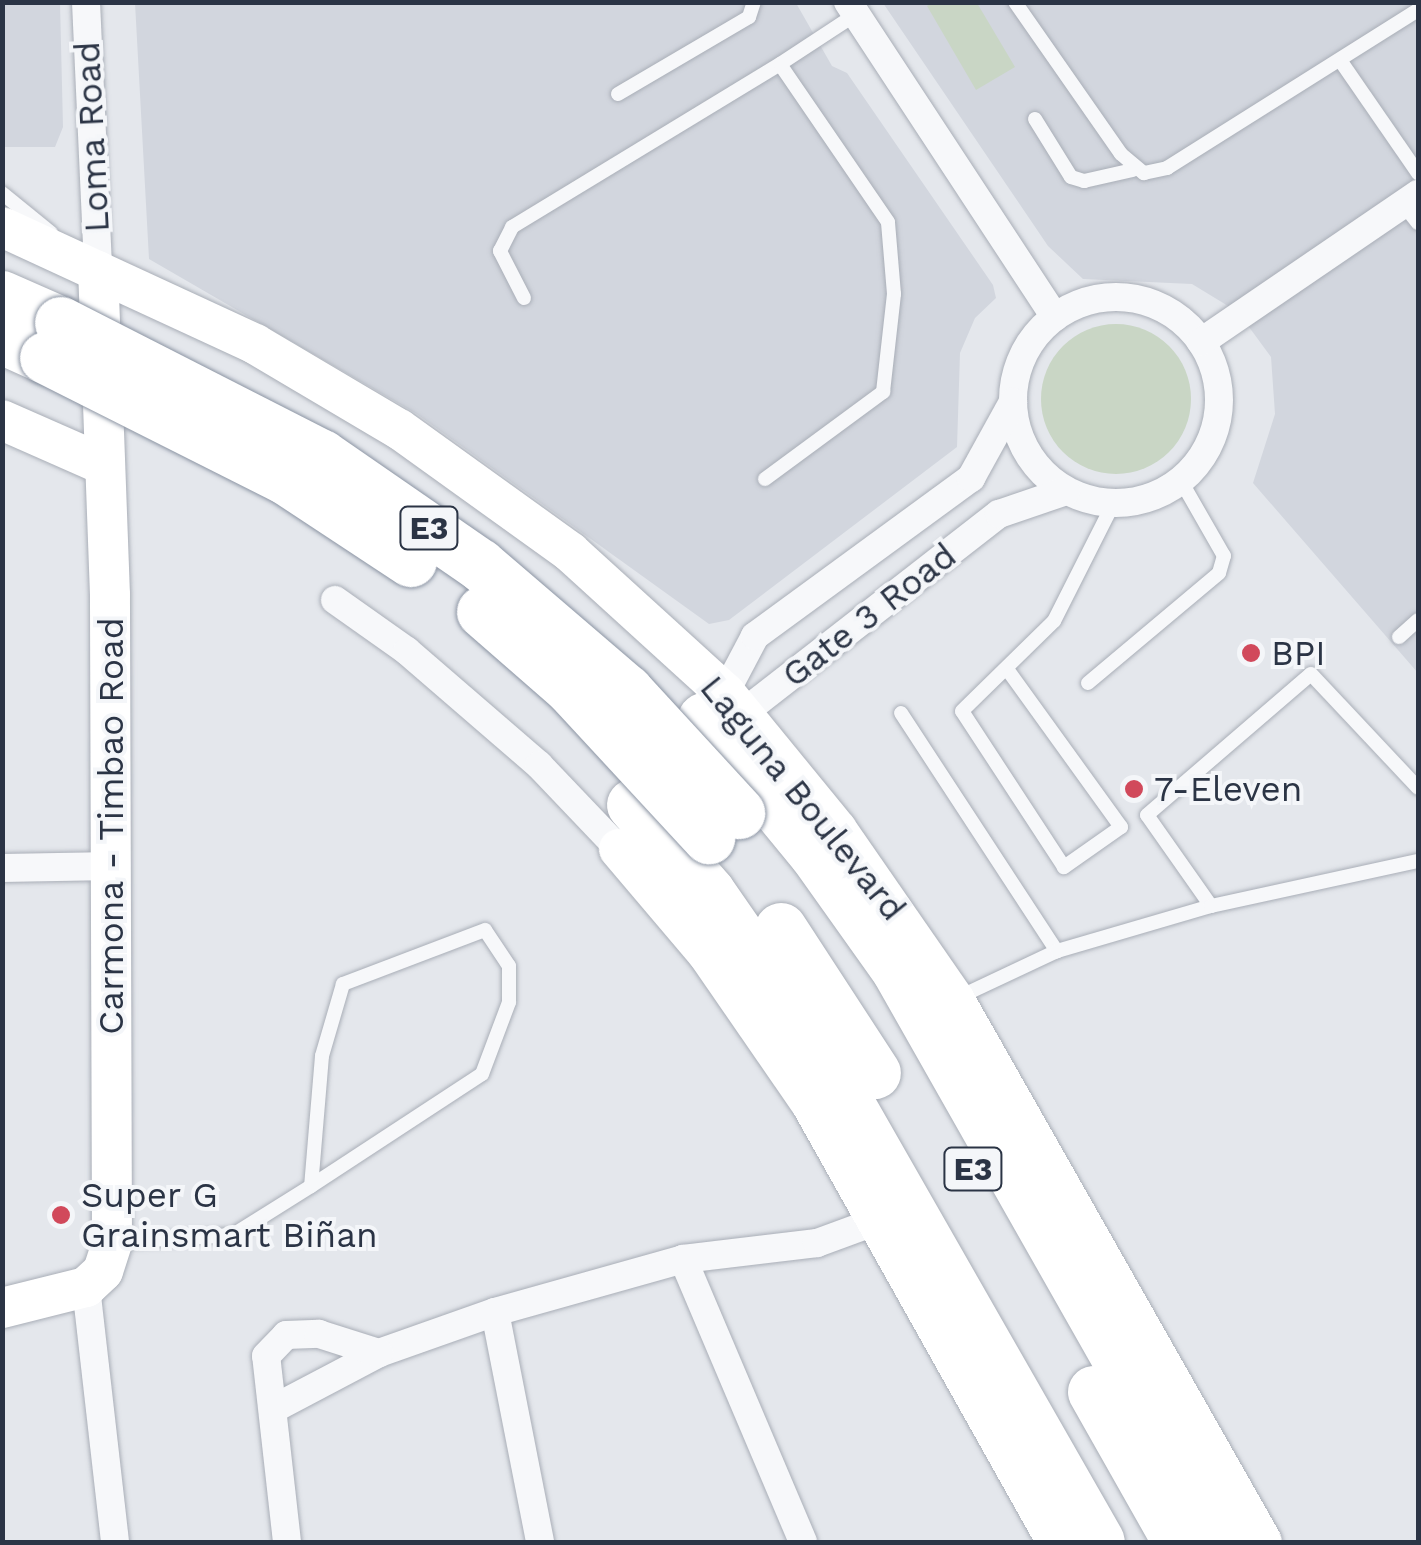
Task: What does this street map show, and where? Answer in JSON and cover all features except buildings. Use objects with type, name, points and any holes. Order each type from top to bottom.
[{"type":"highway","name":"E3","points":[[2,297],[36,340],[285,478],[453,590],[724,825],[820,918],[907,1052],[1179,1542]]},
{"type":"highway","points":[[724,716],[898,970],[1222,1542]]},
{"type":"highway","name":"E3","points":[[724,825],[791,942],[878,1077],[1138,1542]]},
{"type":"highway","points":[[635,827],[736,929],[850,1100],[1100,1542]]},
{"type":"main road","name":"Laguna Boulevard","points":[[2,227],[255,344],[445,460],[570,552],[838,830],[954,999],[1262,1542]]},
{"type":"main road","name":"Carmona - Timbao Road","points":[[86,1287],[102,1271],[112,1243],[112,866],[98,271]]},
{"type":"main road","points":[[2,420],[104,465]]},
{"type":"main road","name":"Gate 3 Road","points":[[635,827],[724,716]]},
{"type":"main road","points":[[635,827],[878,1221],[1057,1542]]},
{"type":"main road","points":[[2,1308],[86,1287]]},
{"type":"street","name":"Loma Road","points":[[86,2],[98,271]]},
{"type":"street","points":[[852,8],[1055,317]]},
{"type":"street","points":[[1201,342],[1413,207]]},
{"type":"street","points":[[1102,298],[1137,299],[1169,311],[1201,342],[1218,383],[1219,410],[1200,462],[1181,482],[1149,499],[1113,504],[1066,491],[1024,446],[1014,402],[1024,354],[1055,317],[1102,298]]},
{"type":"street","name":"Gate 3 Road","points":[[724,716],[755,636],[971,478],[1014,402]]},
{"type":"street","name":"Gate 3 Road","points":[[724,716],[999,514],[1066,491]]},
{"type":"street","points":[[335,600],[497,728],[635,827]]},
{"type":"street","points":[[2,868],[112,866]]},
{"type":"street","points":[[273,1409],[379,1352],[495,1312],[683,1259],[817,1243],[878,1221]]},
{"type":"street","points":[[683,1259],[803,1542]]},
{"type":"street","points":[[86,1287],[115,1542]]},
{"type":"street","points":[[495,1312],[540,1542]]},
{"type":"street","points":[[287,1542],[266,1356],[286,1335],[318,1334],[379,1352]]},
{"type":"lane","points":[[618,94],[749,17],[754,2]]},
{"type":"lane","points":[[1016,2],[1133,170]]},
{"type":"lane","points":[[524,298],[500,251],[512,227],[780,64],[852,8]]},
{"type":"lane","points":[[1035,118],[1071,177],[1084,181],[1133,170],[1167,168],[1342,63],[1418,10]]},
{"type":"lane","points":[[1342,63],[1418,174]]},
{"type":"lane","points":[[765,478],[883,392],[894,294],[888,222],[780,64]]},
{"type":"lane","points":[[2,192],[98,271]]},
{"type":"lane","points":[[1088,683],[1219,573],[1224,556],[1181,482]]},
{"type":"lane","points":[[1006,669],[1121,827],[1064,866],[962,711],[1054,621],[1113,504]]},
{"type":"lane","points":[[1399,637],[1418,620]]},
{"type":"lane","points":[[1211,906],[1147,815],[1311,674],[1418,788]]},
{"type":"lane","points":[[901,712],[1057,950]]},
{"type":"lane","points":[[954,999],[1057,950],[1211,906],[1418,861]]},
{"type":"lane","points":[[112,1243],[233,1235],[311,1186],[482,1074],[510,1002],[509,966],[485,930],[344,984],[322,1056],[311,1186]]},
{"type":"shaded area","points":[[2,3],[60,3],[63,127],[55,147],[3,147]]},
{"type":"shaded area","points":[[135,3],[796,3],[832,66],[847,73],[993,285],[996,298],[975,318],[960,353],[957,447],[729,620],[709,624],[417,414],[149,259]]},
{"type":"shaded area","points":[[883,3],[1418,3],[1418,673],[1253,483],[1275,414],[1271,357],[1238,312],[1192,284],[1083,279],[1048,246]]},
{"type":"green space","points":[[977,3],[1015,67],[976,90],[927,6]]},
{"type":"green space","points":[[1116,324],[1145,329],[1169,346],[1186,370],[1191,399],[1186,428],[1169,452],[1145,469],[1116,474],[1087,469],[1063,452],[1046,428],[1041,399],[1046,370],[1063,346],[1087,329]]},
{"type":"place","name":"BPI","points":[[1251,653]]},
{"type":"place","name":"7-Eleven","points":[[1134,789]]},
{"type":"place","name":"Super G Grainsmart Biñan","points":[[61,1215]]}]
